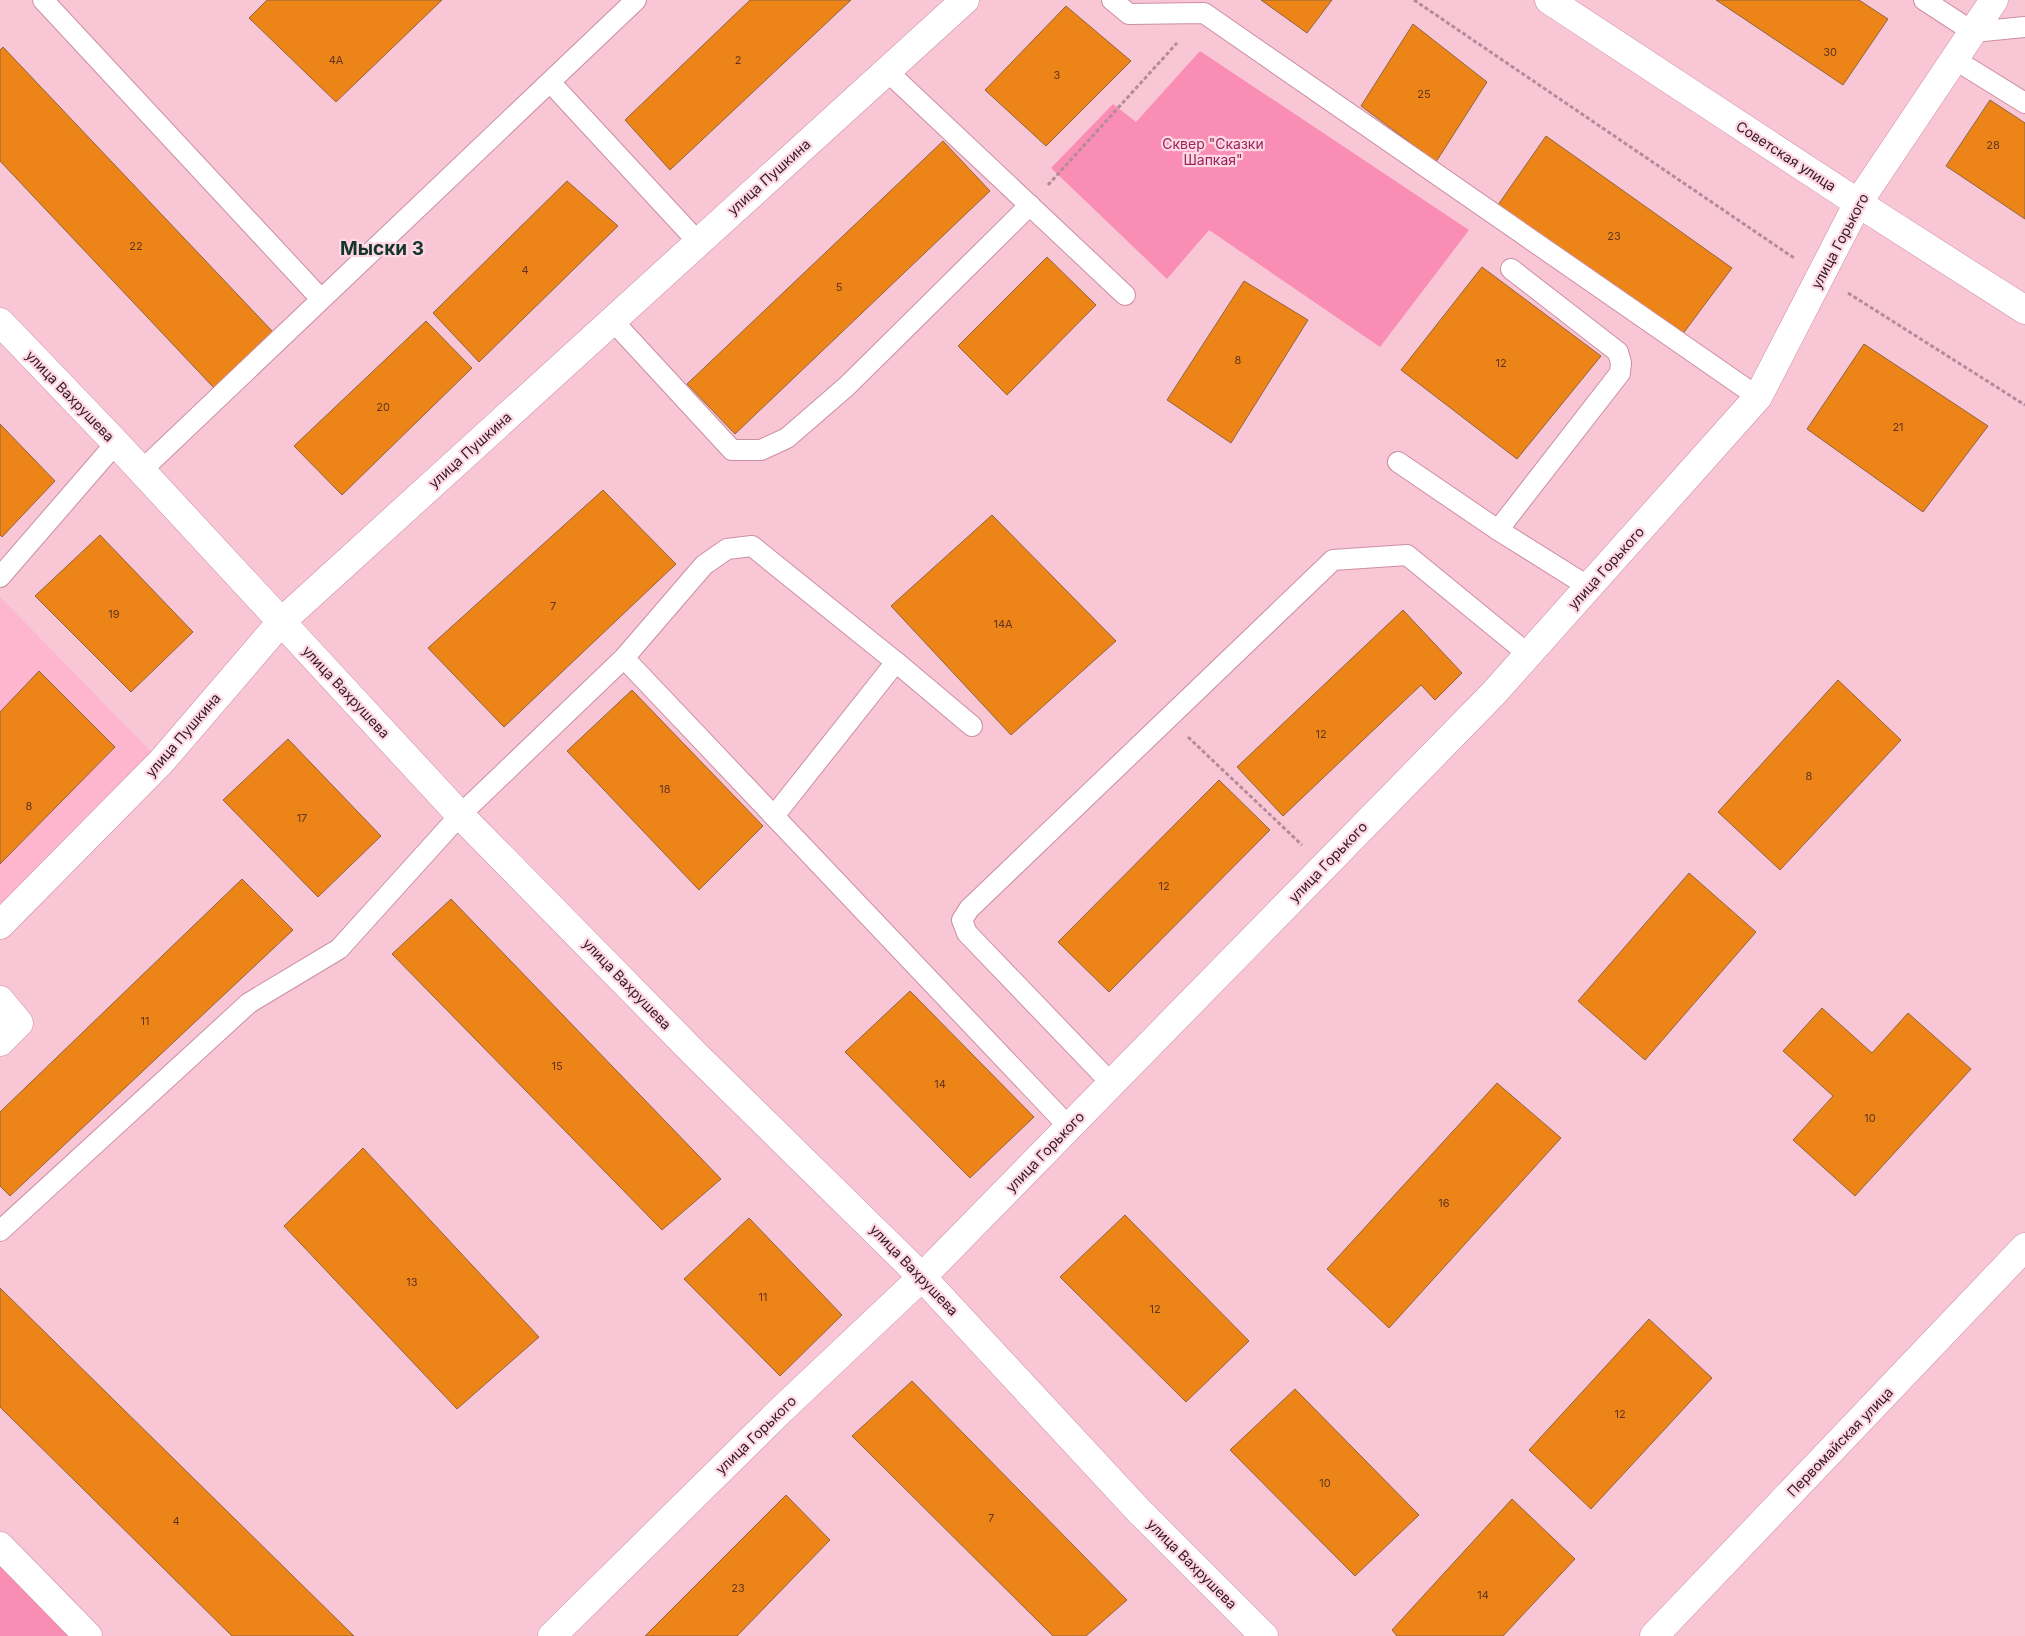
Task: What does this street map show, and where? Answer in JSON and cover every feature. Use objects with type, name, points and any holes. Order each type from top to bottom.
[{"type":"street","name":"улица Пушкина","points":[[0,925],[162,762],[281,622],[965,0]]},
{"type":"street","name":"Советская улица","points":[[1549,0],[2025,310]]},
{"type":"street","name":"улица Горького","points":[[552,1636],[779,1412],[922,1277],[1493,694],[1758,397],[1858,203],[1994,0]]},
{"type":"street","name":"улица Вахрушева","points":[[0,322],[116,443],[460,815],[697,1056],[922,1277],[1139,1511],[1264,1636]]},
{"type":"street","points":[[0,1000],[19,1023],[0,1042]]},
{"type":"street","name":"Первомайская улица","points":[[1654,1636],[2025,1248]]},
{"type":"street","points":[[0,1546],[88,1636]]},
{"type":"lane","points":[[44,0],[321,300]]},
{"type":"lane","points":[[141,471],[636,0]]},
{"type":"lane","points":[[1112,0],[1129,14],[1204,13],[1758,397]]},
{"type":"lane","points":[[1924,0],[1972,32],[2025,27]]},
{"type":"lane","points":[[1954,59],[2025,103]]},
{"type":"lane","points":[[886,71],[1126,295]]},
{"type":"lane","points":[[550,82],[698,242]]},
{"type":"lane","points":[[612,320],[732,450],[761,450],[787,438],[847,386],[1030,205]]},
{"type":"lane","points":[[1498,530],[1620,373],[1621,363],[1618,352],[1511,269]]},
{"type":"lane","points":[[0,577],[116,443]]},
{"type":"lane","points":[[1398,462],[1498,530],[1589,587]]},
{"type":"lane","points":[[0,1231],[249,1003],[339,949],[460,815],[624,658],[704,565],[727,549],[752,546],[972,726]]},
{"type":"lane","points":[[1111,1083],[967,932],[962,920],[969,909],[1333,560],[1406,555],[1528,654]]},
{"type":"lane","points":[[624,658],[1069,1127]]},
{"type":"lane","points":[[774,816],[896,662]]},
{"type":"path","points":[[1414,0],[1820,276],[2025,405]]},
{"type":"path","points":[[1030,205],[1204,13]]},
{"type":"path","points":[[1167,718],[1324,866]]},
{"type":"shaded area","points":[[0,597],[161,762],[0,925]]},
{"type":"green space","name":"Сквер \"Сказки Шапкая\"","points":[[1200,51],[1469,230],[1380,347],[1209,230],[1167,279],[1051,168],[1113,104],[1136,122]]},
{"type":"green space","points":[[0,1546],[88,1636],[0,1636]]},
{"type":"building","points":[[267,0],[442,0],[336,102],[249,18]]},
{"type":"building","points":[[750,0],[851,0],[670,170],[625,120]]},
{"type":"building","points":[[1261,0],[1332,0],[1307,33]]},
{"type":"building","points":[[1716,0],[1859,0],[1888,19],[1843,85]]},
{"type":"building","points":[[1066,6],[1131,61],[1046,146],[985,90]]},
{"type":"building","points":[[1413,24],[1487,82],[1436,162],[1361,106]]},
{"type":"building","points":[[3,47],[273,332],[214,388],[0,161],[0,50]]},
{"type":"building","points":[[1990,100],[2025,123],[2025,219],[1946,166]]},
{"type":"building","points":[[1546,136],[1732,268],[1679,339],[1498,205]]},
{"type":"building","points":[[943,141],[990,191],[735,434],[687,384]]},
{"type":"building","points":[[567,181],[618,226],[479,362],[433,313]]},
{"type":"building","points":[[1047,257],[1096,305],[1007,395],[958,346]]},
{"type":"building","points":[[1482,267],[1601,356],[1517,459],[1401,370]]},
{"type":"building","points":[[1244,281],[1308,320],[1231,443],[1167,400]]},
{"type":"building","points":[[426,321],[472,368],[342,495],[294,446]]},
{"type":"building","points":[[1864,344],[1988,426],[1923,512],[1807,429]]},
{"type":"building","points":[[0,424],[55,481],[2,537],[0,535]]},
{"type":"building","points":[[603,490],[676,564],[504,727],[428,648]]},
{"type":"building","points":[[992,515],[1116,641],[1011,735],[891,606]]},
{"type":"building","points":[[100,535],[193,632],[131,692],[35,596]]},
{"type":"building","points":[[1403,610],[1462,673],[1435,700],[1421,685],[1283,816],[1237,767]]},
{"type":"building","points":[[39,671],[115,747],[0,864],[0,712]]},
{"type":"building","points":[[1838,680],[1901,740],[1780,870],[1718,812]]},
{"type":"building","points":[[632,690],[763,826],[699,890],[567,751]]},
{"type":"building","points":[[288,739],[381,836],[318,897],[223,800]]},
{"type":"building","points":[[1219,780],[1270,830],[1109,992],[1058,942]]},
{"type":"building","points":[[1689,873],[1756,932],[1645,1060],[1578,1001]]},
{"type":"building","points":[[242,879],[293,930],[10,1196],[0,1186],[0,1112]]},
{"type":"building","points":[[451,899],[721,1179],[662,1230],[392,954]]},
{"type":"building","points":[[910,991],[1034,1117],[970,1178],[845,1052]]},
{"type":"building","points":[[1822,1008],[1872,1053],[1908,1013],[1971,1069],[1855,1196],[1793,1140],[1833,1096],[1783,1051]]},
{"type":"building","points":[[1497,1083],[1561,1138],[1389,1328],[1327,1269]]},
{"type":"building","points":[[363,1148],[539,1337],[457,1409],[284,1226]]},
{"type":"building","points":[[1125,1215],[1249,1341],[1186,1402],[1060,1277]]},
{"type":"building","points":[[749,1218],[842,1315],[780,1376],[684,1279]]},
{"type":"building","points":[[0,1288],[354,1636],[232,1636],[0,1407]]},
{"type":"building","points":[[1649,1319],[1712,1378],[1591,1509],[1529,1450]]},
{"type":"building","points":[[912,1381],[1127,1600],[1086,1636],[1053,1636],[852,1436]]},
{"type":"building","points":[[1295,1389],[1419,1515],[1355,1576],[1230,1450]]},
{"type":"building","points":[[786,1495],[830,1540],[737,1636],[645,1636]]},
{"type":"building","points":[[1512,1499],[1575,1559],[1503,1636],[1397,1636],[1392,1630]]},
{"type":"district","name":"Мыски 3","points":[[382,248]]}]
